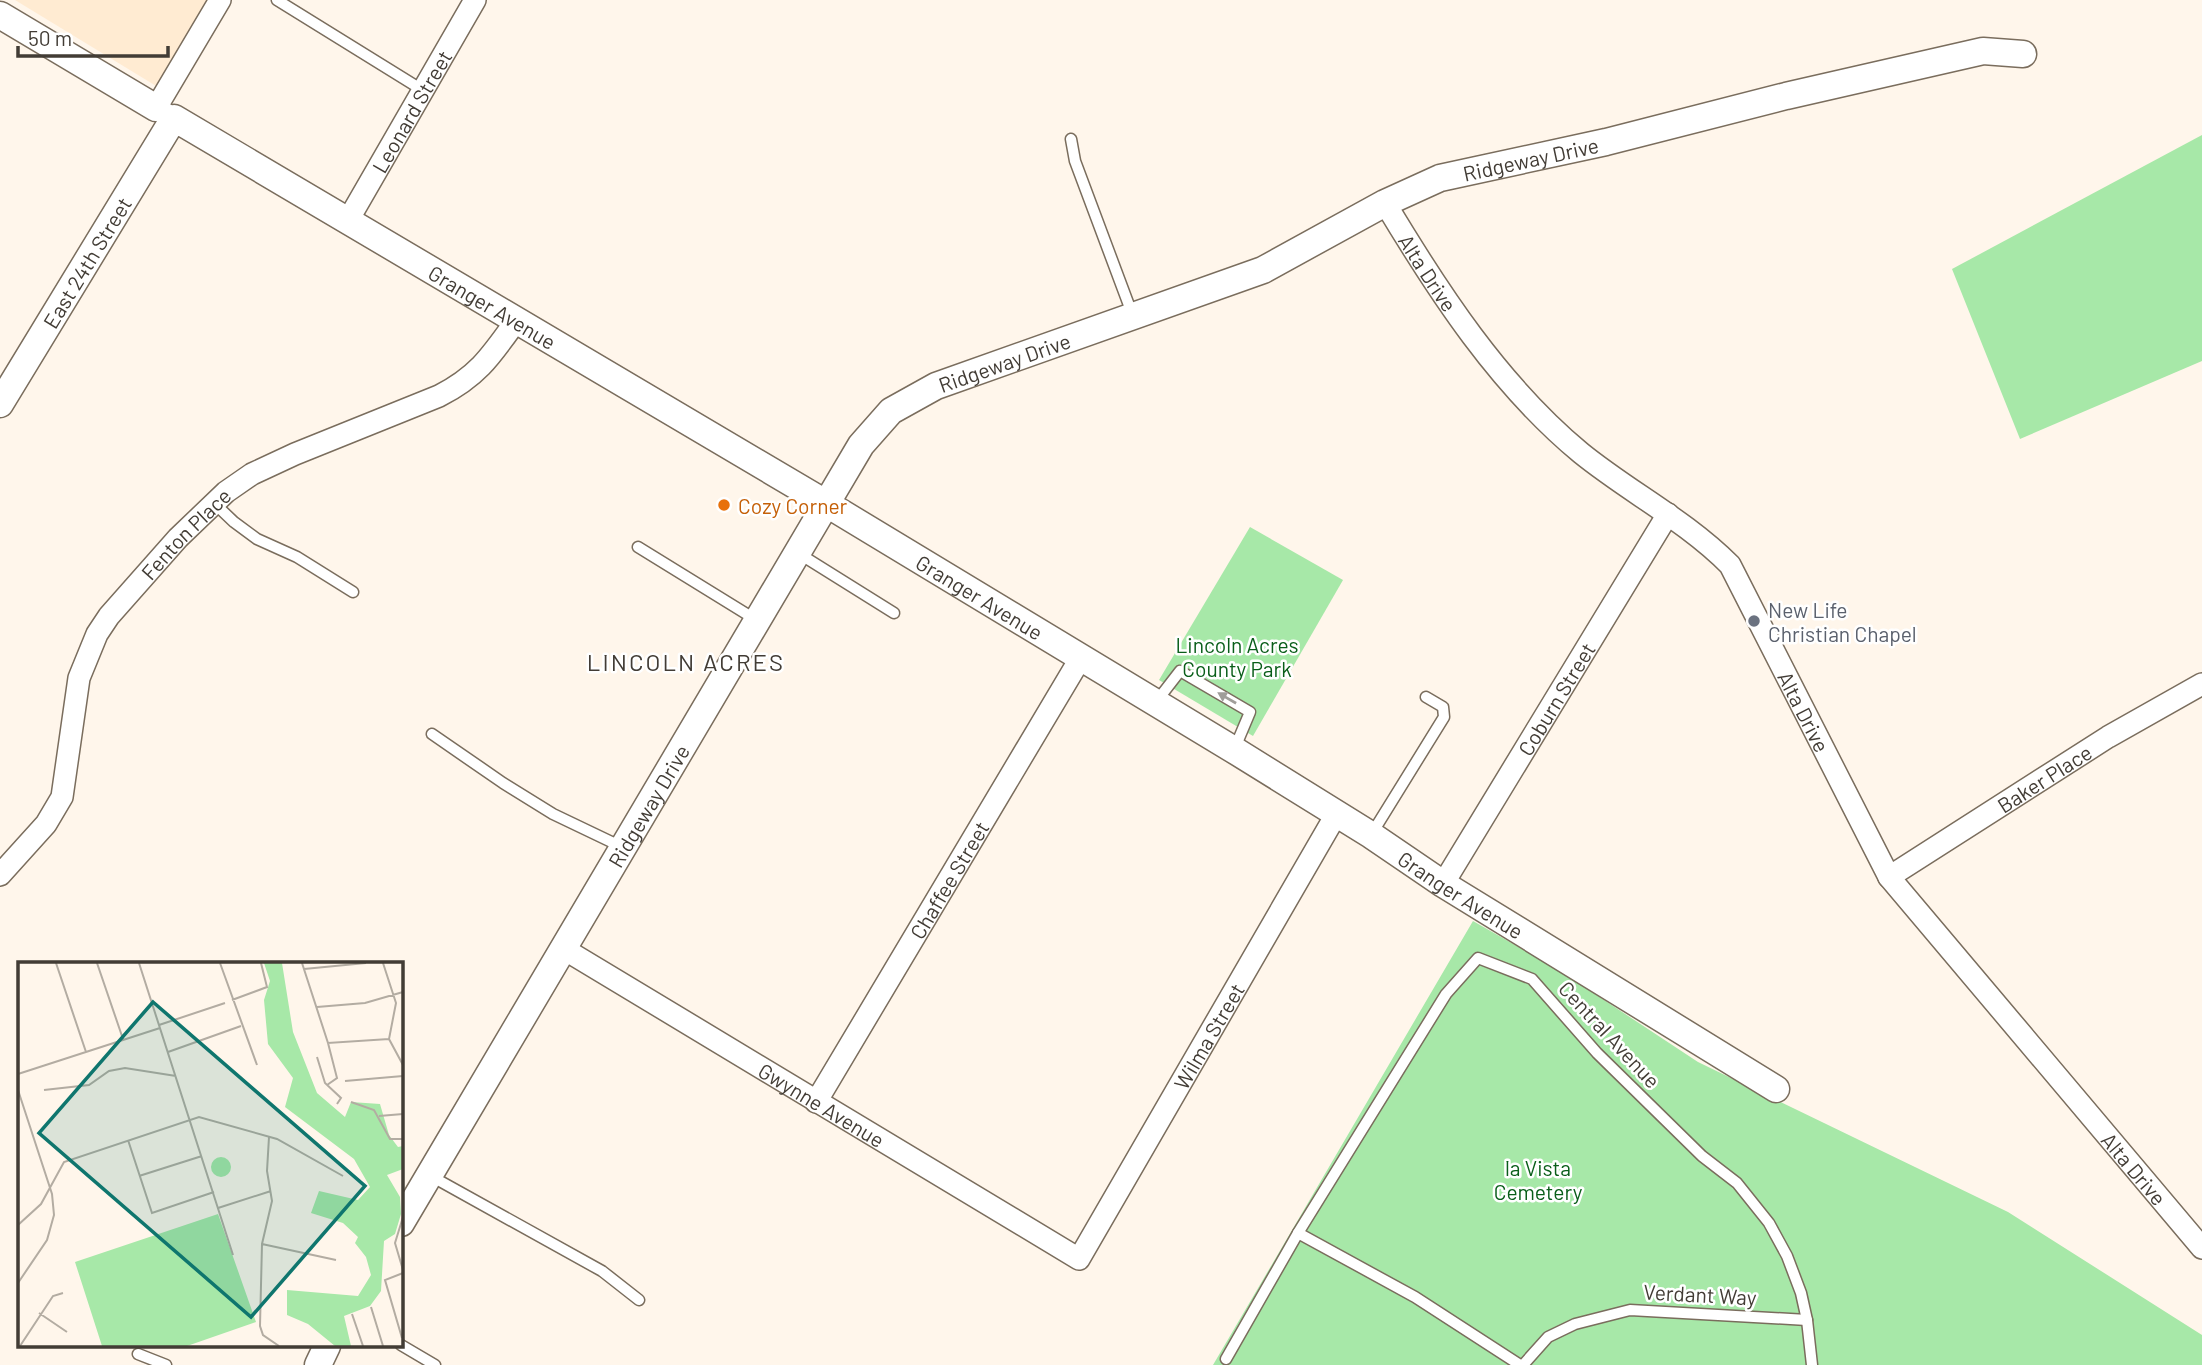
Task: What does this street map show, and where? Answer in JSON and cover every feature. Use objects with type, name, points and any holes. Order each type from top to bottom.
[{"type":"street","name":"East 24th Street","points":[[0,404],[8,375],[165,113],[220,0]]},
{"type":"street","name":"Leonard Street","points":[[346,222],[475,0]]},
{"type":"street","name":"Granger Avenue","points":[[0,15],[827,504],[1234,750],[1337,813],[1443,884],[1776,1089]]},
{"type":"street","name":"Ridgeway Drive","points":[[402,1221],[862,445],[891,411],[936,386],[1263,270],[1385,203],[1440,178],[1606,142],[1812,89],[1983,51],[2023,54]]},
{"type":"street","name":"Alta Drive","points":[[1385,203],[1430,279],[1460,321],[1543,418],[1582,454],[1711,545],[1730,565],[1889,877],[2202,1248]]},
{"type":"street","name":"Fenton Place","points":[[0,875],[46,824],[62,797],[79,678],[97,634],[109,616],[178,538],[214,503],[253,474],[277,461],[439,396],[461,384],[475,374],[516,321]]},
{"type":"street","name":"Coburn Street","points":[[1443,884],[1668,514]]},
{"type":"street","name":"Chaffee Street","points":[[816,1102],[1080,659]]},
{"type":"street","name":"Baker Place","points":[[1889,877],[2108,737],[2202,684]]},
{"type":"street","name":"Wilma Street","points":[[1079,1259],[1337,813]]},
{"type":"street","name":"Gwynne Avenue","points":[[564,949],[1079,1259]]},
{"type":"street","points":[[317,1365],[326,1348]]},
{"type":"lane","points":[[277,0],[425,90]]},
{"type":"lane","points":[[1071,139],[1075,161],[1133,316]]},
{"type":"lane","points":[[214,503],[234,523],[257,539],[298,556],[353,592]]},
{"type":"lane","points":[[638,547],[758,621]]},
{"type":"lane","points":[[798,553],[894,613]]},
{"type":"lane","points":[[1155,703],[1180,671],[1250,712],[1234,750]]},
{"type":"lane","points":[[1371,835],[1444,718],[1443,707],[1426,697]]},
{"type":"lane","points":[[432,734],[553,814],[624,848]]},
{"type":"lane","name":"Central Avenue","points":[[1298,1233],[1446,994],[1478,958],[1532,979],[1597,1053],[1702,1156],[1737,1183],[1769,1223],[1787,1256],[1801,1293],[1812,1365]]},
{"type":"lane","points":[[429,1175],[602,1272],[639,1300]]},
{"type":"lane","points":[[1226,1359],[1298,1233],[1415,1297],[1522,1365]]},
{"type":"lane","name":"Verdant Way","points":[[1522,1365],[1548,1337],[1575,1324],[1630,1310],[1807,1320]]},
{"type":"lane","points":[[402,1346],[435,1365]]},
{"type":"lane","points":[[138,1354],[166,1365]]},
{"type":"shaded area","points":[[15,0],[214,0],[166,92]]},
{"type":"green space","points":[[2202,135],[2202,361],[2020,439],[1952,269]]},
{"type":"green space","name":"Lincoln Acres County Park","points":[[1250,527],[1343,580],[1253,736],[1159,680]]},
{"type":"green space","name":"la Vista Cemetery","points":[[1473,921],[1557,969],[1698,1062],[2008,1212],[2202,1335],[2202,1365],[1213,1365]]},
{"type":"place","name":"Cozy Corner","points":[[724,505]]},
{"type":"place","name":"New Life Christian Chapel","points":[[1754,621]]},
{"type":"district","name":"LINCOLN ACRES","points":[[686,661]]}]
